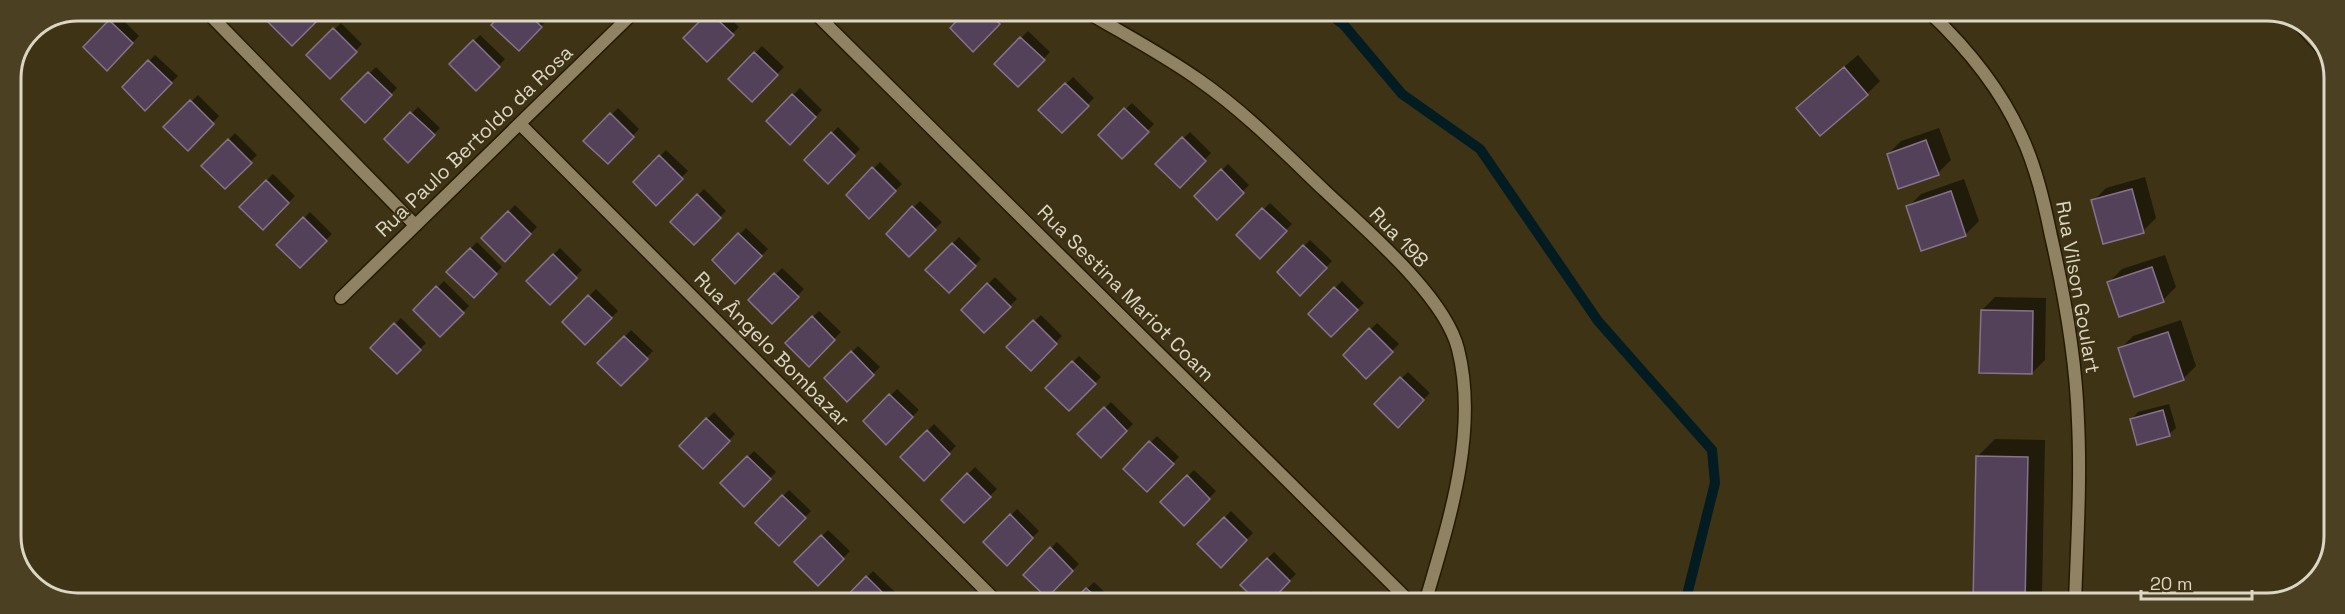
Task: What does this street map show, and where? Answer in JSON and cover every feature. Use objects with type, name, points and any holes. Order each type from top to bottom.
[{"type":"street","points":[[216,21],[415,225]]},
{"type":"street","name":"Rua Paulo Bertoldo da Rosa","points":[[341,298],[625,21]]},
{"type":"street","name":"Rua Sestina Mariot Coam","points":[[823,21],[1401,593]]},
{"type":"street","name":"Rua 198","points":[[1102,21],[1198,80],[1232,106],[1361,225],[1426,293],[1446,321],[1458,349],[1463,426],[1460,470],[1428,593]]},
{"type":"street","name":"Rua Vilson Goulart","points":[[1938,21],[1956,38],[1994,87],[2022,136],[2043,198],[2060,273],[2075,374],[2079,506],[2075,593]]},
{"type":"street","name":"Rua Ângelo Bombazar","points":[[520,124],[988,593]]},
{"type":"building","points":[[108,21],[133,43],[107,71],[83,47]]},
{"type":"building","points":[[269,21],[317,21],[292,46]]},
{"type":"building","points":[[495,21],[536,21],[542,27],[519,51],[491,25]]},
{"type":"building","points":[[700,21],[719,21],[734,35],[707,62],[683,38]]},
{"type":"building","points":[[957,21],[997,21],[1000,24],[973,52],[950,28]]},
{"type":"building","points":[[333,28],[357,52],[330,79],[306,55]]},
{"type":"building","points":[[1020,37],[1045,60],[1018,87],[994,64]]},
{"type":"building","points":[[473,40],[500,67],[476,91],[449,64]]},
{"type":"building","points":[[754,52],[778,75],[752,102],[728,79]]},
{"type":"building","points":[[148,60],[172,83],[145,111],[122,87]]},
{"type":"building","points":[[1844,67],[1868,95],[1820,136],[1796,108]]},
{"type":"building","points":[[368,72],[392,95],[365,123],[341,99]]},
{"type":"building","points":[[1065,83],[1089,106],[1062,133],[1038,110]]},
{"type":"building","points":[[792,94],[816,117],[790,145],[766,121]]},
{"type":"building","points":[[190,100],[214,124],[188,151],[163,127]]},
{"type":"building","points":[[1124,108],[1149,132],[1122,159],[1098,135]]},
{"type":"building","points":[[410,112],[435,135],[408,163],[384,139]]},
{"type":"building","points":[[610,113],[634,137],[608,164],[583,141]]},
{"type":"building","points":[[831,132],[855,156],[828,184],[804,160]]},
{"type":"building","points":[[1182,137],[1206,161],[1180,188],[1155,164]]},
{"type":"building","points":[[228,139],[252,163],[225,189],[201,166]]},
{"type":"building","points":[[1926,140],[1939,175],[1898,189],[1887,154]]},
{"type":"building","points":[[659,155],[683,179],[656,206],[633,182]]},
{"type":"building","points":[[872,167],[896,191],[869,219],[846,195]]},
{"type":"building","points":[[1221,169],[1244,193],[1217,220],[1194,196]]},
{"type":"building","points":[[266,180],[289,203],[263,230],[239,207]]},
{"type":"building","points":[[2132,189],[2144,233],[2103,244],[2091,200]]},
{"type":"building","points":[[1951,191],[1966,236],[1921,251],[1906,206]]},
{"type":"building","points":[[697,194],[721,218],[694,245],[670,222]]},
{"type":"building","points":[[912,206],[936,230],[909,257],[886,234]]},
{"type":"building","points":[[1262,208],[1287,231],[1260,259],[1236,235]]},
{"type":"building","points":[[508,211],[531,234],[505,262],[481,238]]},
{"type":"building","points":[[303,217],[327,241],[300,268],[276,245]]},
{"type":"building","points":[[738,233],[762,256],[735,284],[712,260]]},
{"type":"building","points":[[952,243],[976,266],[949,293],[925,270]]},
{"type":"building","points":[[1303,245],[1327,268],[1300,296],[1277,272]]},
{"type":"building","points":[[470,248],[497,274],[474,298],[446,272]]},
{"type":"building","points":[[553,254],[577,278],[550,305],[526,281]]},
{"type":"building","points":[[2152,267],[2164,302],[2119,317],[2107,282]]},
{"type":"building","points":[[774,273],[799,297],[772,324],[748,300]]},
{"type":"building","points":[[987,283],[1011,307],[984,333],[961,310]]},
{"type":"building","points":[[436,286],[464,313],[440,337],[413,310]]},
{"type":"building","points":[[1334,287],[1358,310],[1331,337],[1308,314]]},
{"type":"building","points":[[588,295],[612,318],[585,345],[562,322]]},
{"type":"building","points":[[1981,310],[2033,311],[2032,374],[1979,373]]},
{"type":"building","points":[[812,316],[835,340],[809,367],[785,343]]},
{"type":"building","points":[[1033,320],[1057,344],[1031,371],[1006,347]]},
{"type":"building","points":[[394,323],[421,350],[397,374],[370,348]]},
{"type":"building","points":[[1369,328],[1393,352],[1366,379],[1343,355]]},
{"type":"building","points":[[2168,332],[2184,380],[2134,397],[2118,348]]},
{"type":"building","points":[[624,336],[648,359],[621,386],[597,363]]},
{"type":"building","points":[[851,351],[874,375],[847,402],[824,378]]},
{"type":"building","points":[[1072,361],[1096,384],[1069,411],[1045,388]]},
{"type":"building","points":[[1400,377],[1424,400],[1398,428],[1374,404]]},
{"type":"building","points":[[889,394],[913,417],[886,445],[863,421]]},
{"type":"building","points":[[1104,407],[1127,431],[1101,458],[1077,434]]},
{"type":"building","points":[[2163,410],[2170,436],[2137,445],[2130,419]]},
{"type":"building","points":[[706,418],[730,441],[703,469],[679,446]]},
{"type":"building","points":[[927,430],[950,454],[924,481],[900,457]]},
{"type":"building","points":[[1149,441],[1174,464],[1147,492],[1123,469]]},
{"type":"building","points":[[747,456],[771,479],[744,507],[720,483]]},
{"type":"building","points":[[1976,456],[2028,457],[2025,593],[1973,593]]},
{"type":"building","points":[[967,473],[991,497],[964,523],[941,500]]},
{"type":"building","points":[[1187,475],[1210,499],[1184,526],[1160,502]]},
{"type":"building","points":[[782,495],[806,518],[779,546],[755,523]]},
{"type":"building","points":[[1010,514],[1033,538],[1007,566],[983,542]]},
{"type":"building","points":[[1224,517],[1247,540],[1221,568],[1197,544]]},
{"type":"building","points":[[821,535],[844,559],[818,586],[794,562]]},
{"type":"building","points":[[1050,547],[1073,571],[1052,593],[1042,593],[1023,575]]},
{"type":"building","points":[[1267,558],[1290,581],[1279,593],[1248,593],[1240,585]]},
{"type":"building","points":[[866,576],[883,593],[850,593]]},
{"type":"building","points":[[1086,588],[1092,593],[1081,593]]},
{"type":"waterway","points":[[1339,21],[1402,94],[1480,149],[1598,321],[1712,450],[1715,483],[1688,593]]}]
